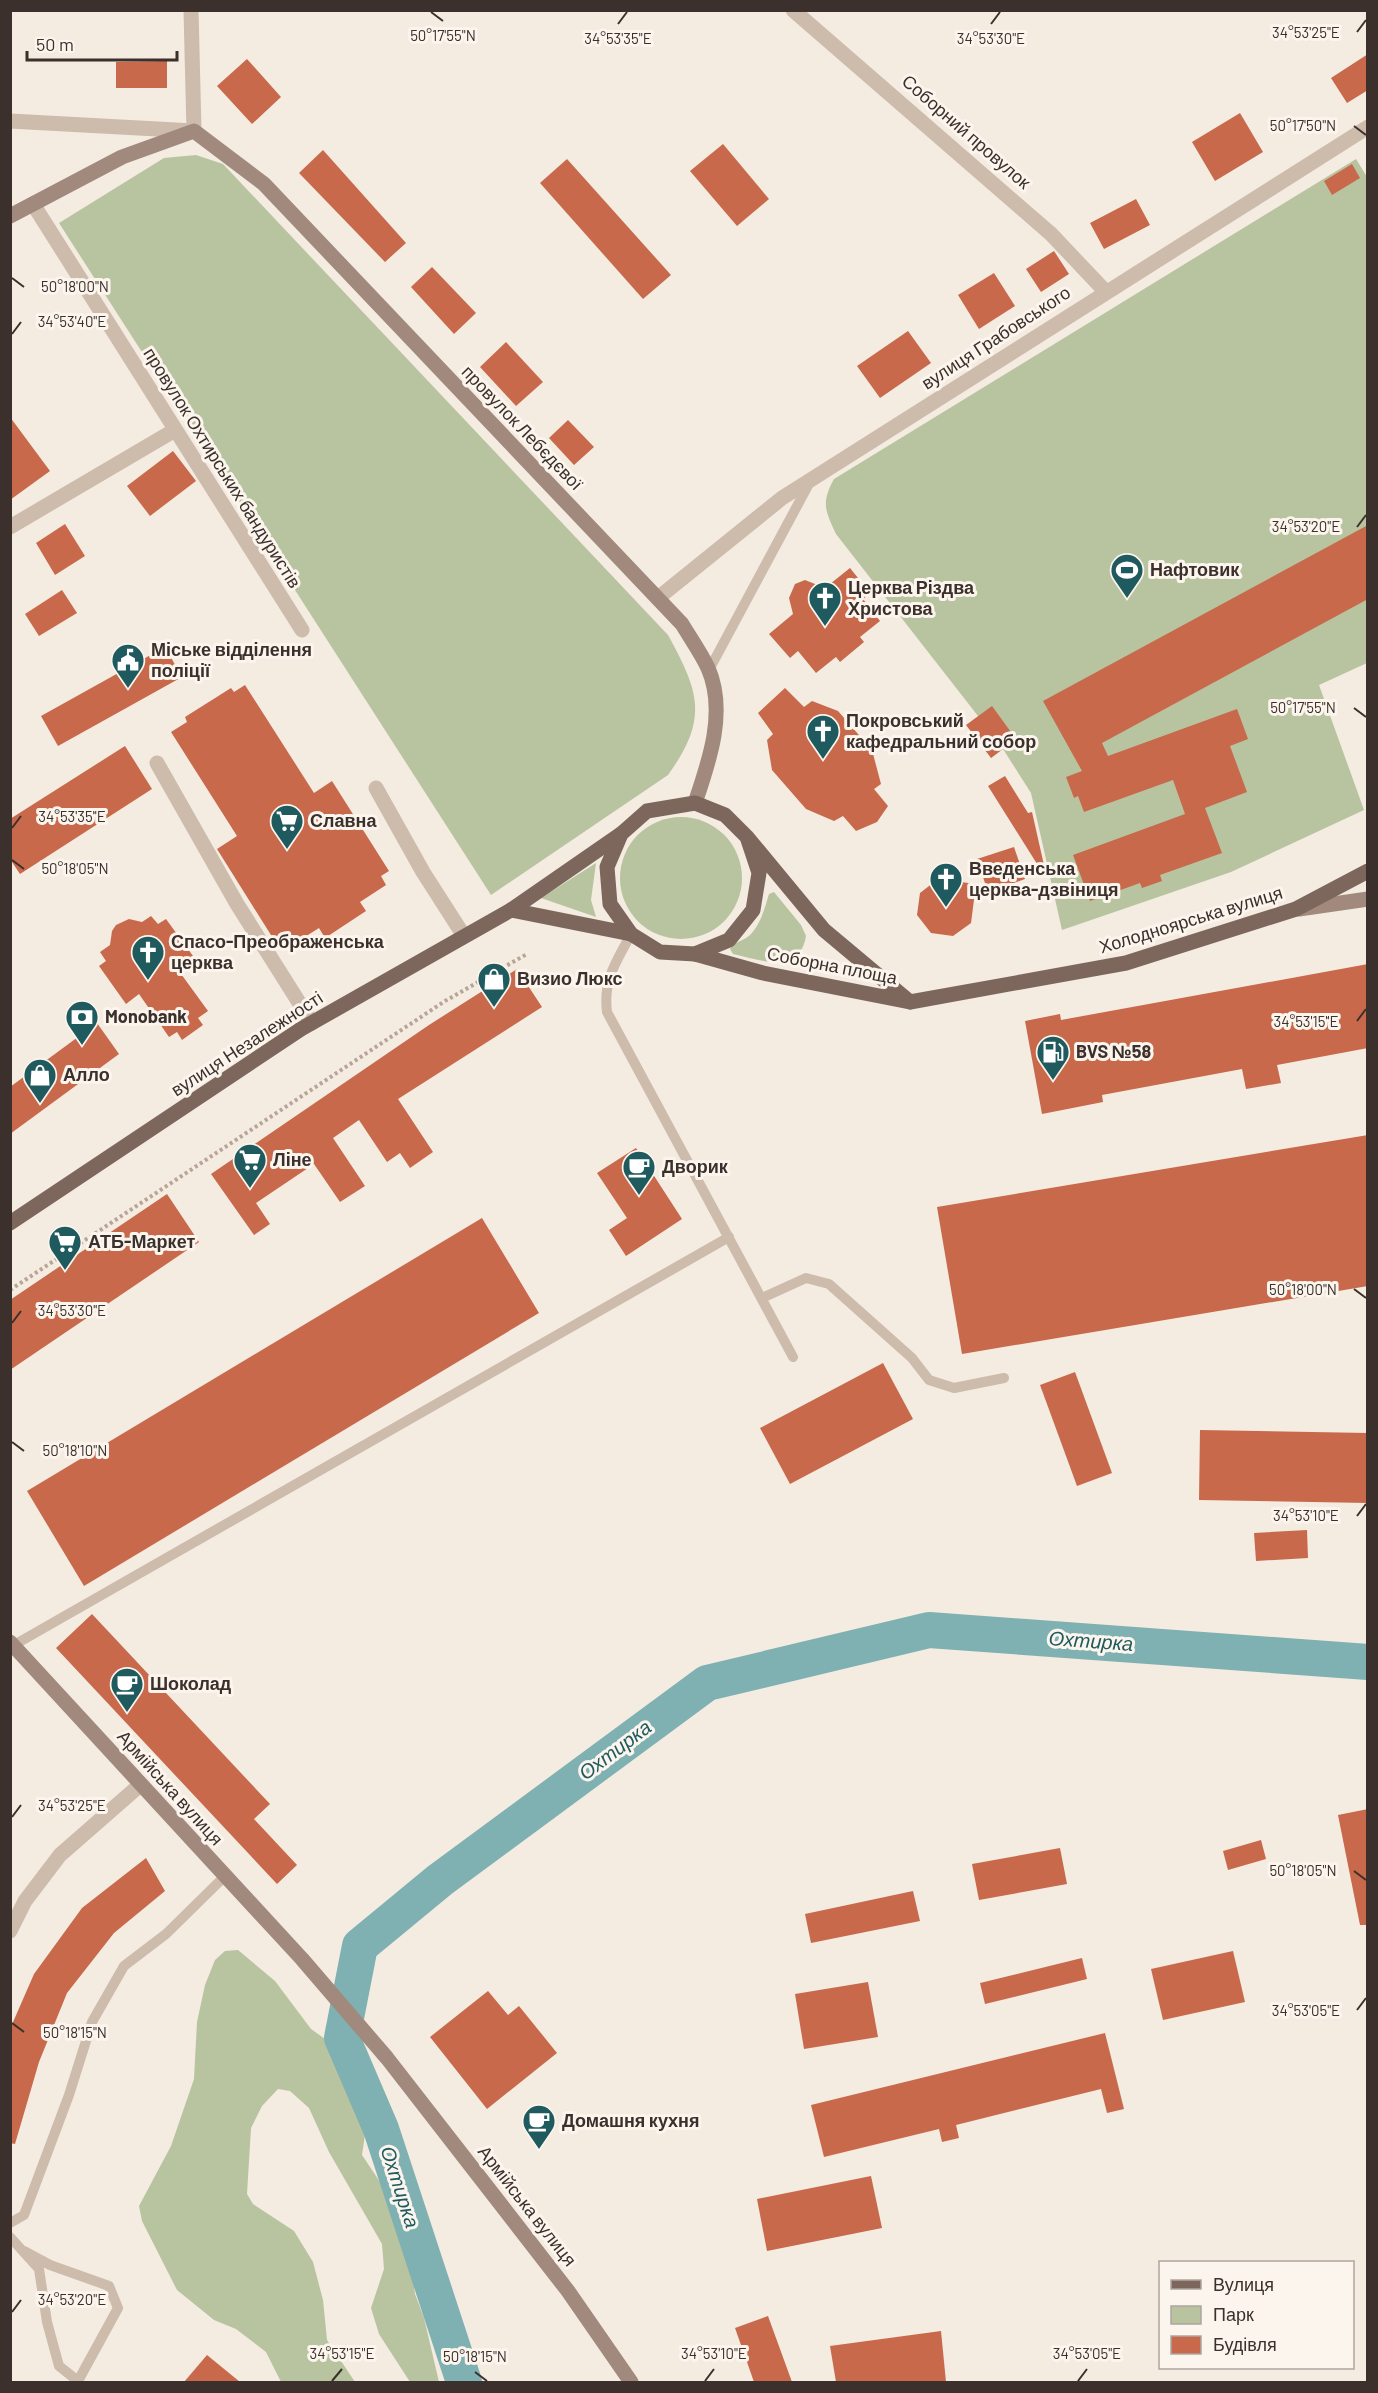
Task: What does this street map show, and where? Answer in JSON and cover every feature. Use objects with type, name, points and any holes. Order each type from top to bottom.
[{"type":"main road","name":"Соборна площа","points":[[511,910],[621,834],[647,811],[695,803],[724,815],[747,837],[824,930],[910,1002]]},
{"type":"main road","name":"Соборна площа","points":[[621,834],[607,867],[610,904],[631,934]]},
{"type":"main road","name":"Соборна площа","points":[[695,954],[729,940],[753,910],[759,873],[747,837]]},
{"type":"main road","name":"Холодноярська вулиця","points":[[910,1002],[1126,963],[1296,909],[1368,871]]},
{"type":"main road","name":"Соборна площа","points":[[511,910],[631,934],[660,952],[695,954],[763,973],[910,1002]]},
{"type":"main road","name":"вулиця Незалежності","points":[[10,1223],[312,1023],[511,910]]},
{"type":"street","points":[[190,10],[194,131]]},
{"type":"street","name":"Соборний провулок","points":[[794,10],[1052,234],[1105,291]]},
{"type":"street","points":[[10,121],[194,131]]},
{"type":"street","name":"вулиця Грабовського","points":[[658,598],[782,498],[1105,291],[1368,127]]},
{"type":"street","points":[[10,216],[122,157],[194,131]]},
{"type":"street","name":"провулок Лебєдєвої","points":[[194,131],[264,184],[682,624],[709,670],[717,714],[706,772],[695,803]]},
{"type":"street","name":"провулок Охтирських бандуристів","points":[[33,204],[302,630]]},
{"type":"street","points":[[10,527],[175,430]]},
{"type":"street","points":[[157,763],[237,904],[312,1023]]},
{"type":"street","points":[[376,788],[423,872],[464,936]]},
{"type":"street","points":[[1296,909],[1368,899]]},
{"type":"street","name":"Армійська вулиця","points":[[12,1644],[224,1877],[302,1959],[387,2058],[568,2290],[631,2382]]},
{"type":"street","points":[[10,1931],[25,1901],[60,1855],[141,1785]]},
{"type":"lane","points":[[709,670],[812,479]]},
{"type":"lane","points":[[631,934],[608,977],[607,1012],[793,1358]]},
{"type":"lane","points":[[12,1644],[729,1237]]},
{"type":"lane","points":[[762,1298],[806,1278],[829,1284],[912,1358],[929,1380],[954,1388],[1004,1378]]},
{"type":"lane","points":[[10,2223],[24,2215],[69,2096],[92,2022],[124,1966],[166,1934],[224,1877]]},
{"type":"lane","points":[[10,2238],[39,2270],[47,2322],[59,2366],[79,2382],[118,2308],[109,2286],[50,2265],[24,2251]]},
{"type":"path","points":[[10,1290],[445,1001],[527,954]]},
{"type":"green space","points":[[196,155],[223,164],[668,635],[687,673],[695,705],[694,721],[690,737],[668,775],[491,895],[59,223],[164,158]]},
{"type":"green space","name":"Нафтовик","points":[[1356,159],[1367,177],[1367,663],[1319,685],[1364,810],[1231,872],[1062,930],[1031,793],[1003,749],[991,758],[978,716],[836,534],[826,506],[827,494],[834,479]]},
{"type":"green space","points":[[681,817],[704,822],[724,835],[737,855],[742,878],[737,901],[724,921],[704,934],[681,939],[658,934],[638,921],[625,901],[620,878],[625,855],[638,835],[658,822]]},
{"type":"green space","points":[[596,863],[591,900],[596,917],[541,898]]},
{"type":"green space","points":[[774,892],[801,925],[806,936],[802,949],[796,957],[777,962],[733,954],[730,949],[754,931],[769,894]]},
{"type":"green space","points":[[238,1950],[275,1981],[311,2029],[359,2063],[393,2114],[366,2128],[362,2155],[382,2185],[410,2258],[415,2294],[424,2318],[439,2382],[410,2382],[379,2334],[371,2308],[384,2269],[382,2244],[329,2152],[309,2108],[290,2091],[278,2089],[262,2106],[251,2128],[247,2194],[253,2204],[294,2231],[313,2262],[323,2300],[327,2340],[355,2382],[281,2382],[266,2352],[236,2329],[214,2320],[177,2290],[142,2221],[139,2206],[171,2146],[194,2079],[197,2022],[205,1985],[215,1960],[225,1951]]},
{"type":"building","points":[[1368,54],[1368,90],[1347,103],[1331,78]]},
{"type":"building","points":[[247,59],[281,97],[252,124],[217,86]]},
{"type":"building","points":[[167,61],[167,88],[116,88],[116,62]]},
{"type":"building","points":[[1240,113],[1263,152],[1215,181],[1192,142]]},
{"type":"building","points":[[723,144],[769,199],[737,226],[690,171]]},
{"type":"building","points":[[323,150],[406,243],[385,262],[299,173]]},
{"type":"building","points":[[567,159],[671,275],[643,299],[540,183]]},
{"type":"building","points":[[1352,164],[1360,178],[1332,195],[1324,181]]},
{"type":"building","points":[[1136,199],[1150,225],[1104,249],[1090,223]]},
{"type":"building","points":[[1054,251],[1069,274],[1041,292],[1026,269]]},
{"type":"building","points":[[432,267],[476,313],[454,334],[411,287]]},
{"type":"building","points":[[994,273],[1015,306],[979,329],[958,295]]},
{"type":"building","points":[[908,331],[931,363],[880,398],[857,366]]},
{"type":"building","points":[[506,342],[543,382],[516,406],[480,367]]},
{"type":"building","points":[[10,417],[50,471],[10,500]]},
{"type":"building","points":[[568,420],[594,447],[574,465],[549,438]]},
{"type":"building","points":[[173,451],[196,481],[150,516],[127,486]]},
{"type":"building","points":[[65,524],[85,556],[55,575],[36,543]]},
{"type":"building","points":[[1368,525],[1368,599],[1102,743],[1108,756],[1237,709],[1248,739],[1230,746],[1247,792],[1205,808],[1222,853],[1160,875],[1162,881],[1142,888],[1140,883],[1090,901],[1073,855],[1185,814],[1173,780],[1084,812],[1078,796],[1074,798],[1066,777],[1082,771],[1043,701]]},
{"type":"building","name":"Церква Різдва Христова","points":[[850,568],[870,593],[863,599],[880,621],[860,637],[864,642],[840,662],[836,657],[816,673],[798,651],[790,658],[769,634],[793,614],[789,598],[795,584],[805,580],[825,588]]},
{"type":"building","points":[[62,590],[77,613],[39,636],[25,614]]},
{"type":"building","points":[[165,647],[182,677],[58,746],[41,716]]},
{"type":"building","points":[[245,685],[314,793],[332,781],[389,871],[381,876],[386,885],[360,902],[366,911],[325,938],[319,928],[292,945],[286,936],[276,943],[217,849],[237,836],[171,732],[187,722],[185,717],[231,688],[234,692]]},
{"type":"building","name":"Покровський кафедральний собор","points":[[785,688],[804,707],[812,701],[838,711],[872,750],[881,784],[874,789],[888,806],[877,822],[856,831],[843,816],[834,821],[806,809],[772,770],[767,740],[773,734],[758,713]]},
{"type":"building","points":[[992,706],[1016,739],[991,758],[966,725]]},
{"type":"building","points":[[125,746],[152,789],[20,874],[10,859],[10,819]]},
{"type":"building","points":[[1005,776],[1028,813],[1032,812],[1046,874],[1044,875],[988,786]]},
{"type":"building","points":[[1014,847],[1025,879],[988,892],[977,859]]},
{"type":"building","name":"Введенська церква-дзвіниця","points":[[938,879],[976,884],[971,923],[953,936],[931,933],[917,915],[920,893]]},
{"type":"building","name":"Спасо-Преображенська церква","points":[[151,916],[158,924],[166,919],[193,956],[176,967],[208,1011],[198,1018],[203,1025],[182,1040],[177,1032],[169,1037],[139,994],[126,1004],[99,966],[106,961],[100,952],[110,945],[112,931],[116,925],[129,919],[142,922]]},
{"type":"building","points":[[1368,964],[1368,1048],[1277,1065],[1281,1083],[1246,1089],[1242,1069],[1102,1095],[1103,1102],[1042,1114],[1025,1021],[1060,1014],[1061,1020]]},
{"type":"building","points":[[517,969],[542,1007],[398,1099],[433,1152],[410,1168],[400,1153],[387,1162],[359,1120],[333,1138],[365,1186],[340,1202],[314,1164],[256,1203],[270,1224],[254,1235],[211,1174],[429,1025]]},
{"type":"building","points":[[97,1023],[119,1054],[10,1134],[10,1087]]},
{"type":"building","points":[[1368,1135],[1368,1286],[962,1354],[937,1207]]},
{"type":"building","name":"Дворик","points":[[636,1148],[682,1219],[626,1256],[609,1230],[627,1218],[597,1173]]},
{"type":"building","points":[[167,1194],[199,1242],[10,1370],[10,1300]]},
{"type":"building","points":[[482,1218],[539,1313],[84,1586],[27,1491]]},
{"type":"building","points":[[883,1363],[913,1419],[790,1484],[760,1428]]},
{"type":"building","points":[[1075,1372],[1112,1473],[1077,1486],[1040,1385]]},
{"type":"building","points":[[1200,1430],[1368,1433],[1368,1503],[1199,1500]]},
{"type":"building","points":[[1307,1530],[1308,1558],[1256,1561],[1254,1533]]},
{"type":"building","points":[[92,1614],[270,1804],[254,1819],[297,1865],[277,1884],[56,1648]]},
{"type":"building","points":[[1368,1809],[1368,1925],[1360,1925],[1338,1815]]},
{"type":"building","points":[[1261,1840],[1266,1859],[1228,1870],[1223,1851]]},
{"type":"building","points":[[1060,1848],[1067,1884],[979,1900],[972,1864]]},
{"type":"building","points":[[146,1858],[165,1891],[114,1933],[67,1993],[39,2062],[15,2144],[10,2143],[10,2029],[34,1974],[82,1908]]},
{"type":"building","points":[[913,1891],[920,1921],[811,1943],[805,1914]]},
{"type":"building","points":[[1233,1951],[1245,2002],[1163,2020],[1151,1969]]},
{"type":"building","points":[[1082,1958],[1087,1979],[985,2004],[980,1983]]},
{"type":"building","points":[[868,1982],[878,2037],[804,2049],[795,1994]]},
{"type":"building","points":[[488,1991],[508,2015],[519,2006],[557,2053],[487,2109],[430,2037]]},
{"type":"building","points":[[1105,2033],[1124,2109],[1107,2113],[1101,2089],[956,2125],[959,2138],[942,2142],[939,2129],[824,2157],[811,2105]]},
{"type":"building","points":[[871,2176],[882,2228],[767,2251],[757,2199]]},
{"type":"building","points":[[768,2316],[792,2382],[754,2382],[735,2328]]},
{"type":"building","points":[[941,2331],[946,2382],[836,2382],[830,2346]]},
{"type":"building","points":[[207,2355],[240,2382],[184,2382]]},
{"type":"waterway","name":"Охтирка","points":[[464,2382],[381,2129],[342,2038],[360,1946],[440,1880],[707,1683],[929,1630],[1368,1662]]},
{"type":"place","name":"Нафтовик","points":[[1127,599]]},
{"type":"place","name":"Церква Різдва Христова","points":[[825,627]]},
{"type":"place","name":"Міське відділення поліції","points":[[128,689]]},
{"type":"place","name":"Покровський кафедральний собор","points":[[823,760]]},
{"type":"place","name":"Славна","points":[[287,850]]},
{"type":"place","name":"Введенська церква-дзвіниця","points":[[946,908]]},
{"type":"place","name":"Спасо-Преображенська церква","points":[[148,981]]},
{"type":"place","name":"Визио Люкс","points":[[494,1008]]},
{"type":"place","name":"Monobank","points":[[82,1046]]},
{"type":"place","name":"BVS №58","points":[[1053,1081]]},
{"type":"place","name":"Алло","points":[[40,1104]]},
{"type":"place","name":"Ліне","points":[[250,1189]]},
{"type":"place","name":"Дворик","points":[[639,1196]]},
{"type":"place","name":"АТБ-Маркет","points":[[65,1271]]},
{"type":"place","name":"Шоколад","points":[[127,1713]]},
{"type":"place","name":"Домашня кухня","points":[[539,2150]]}]
